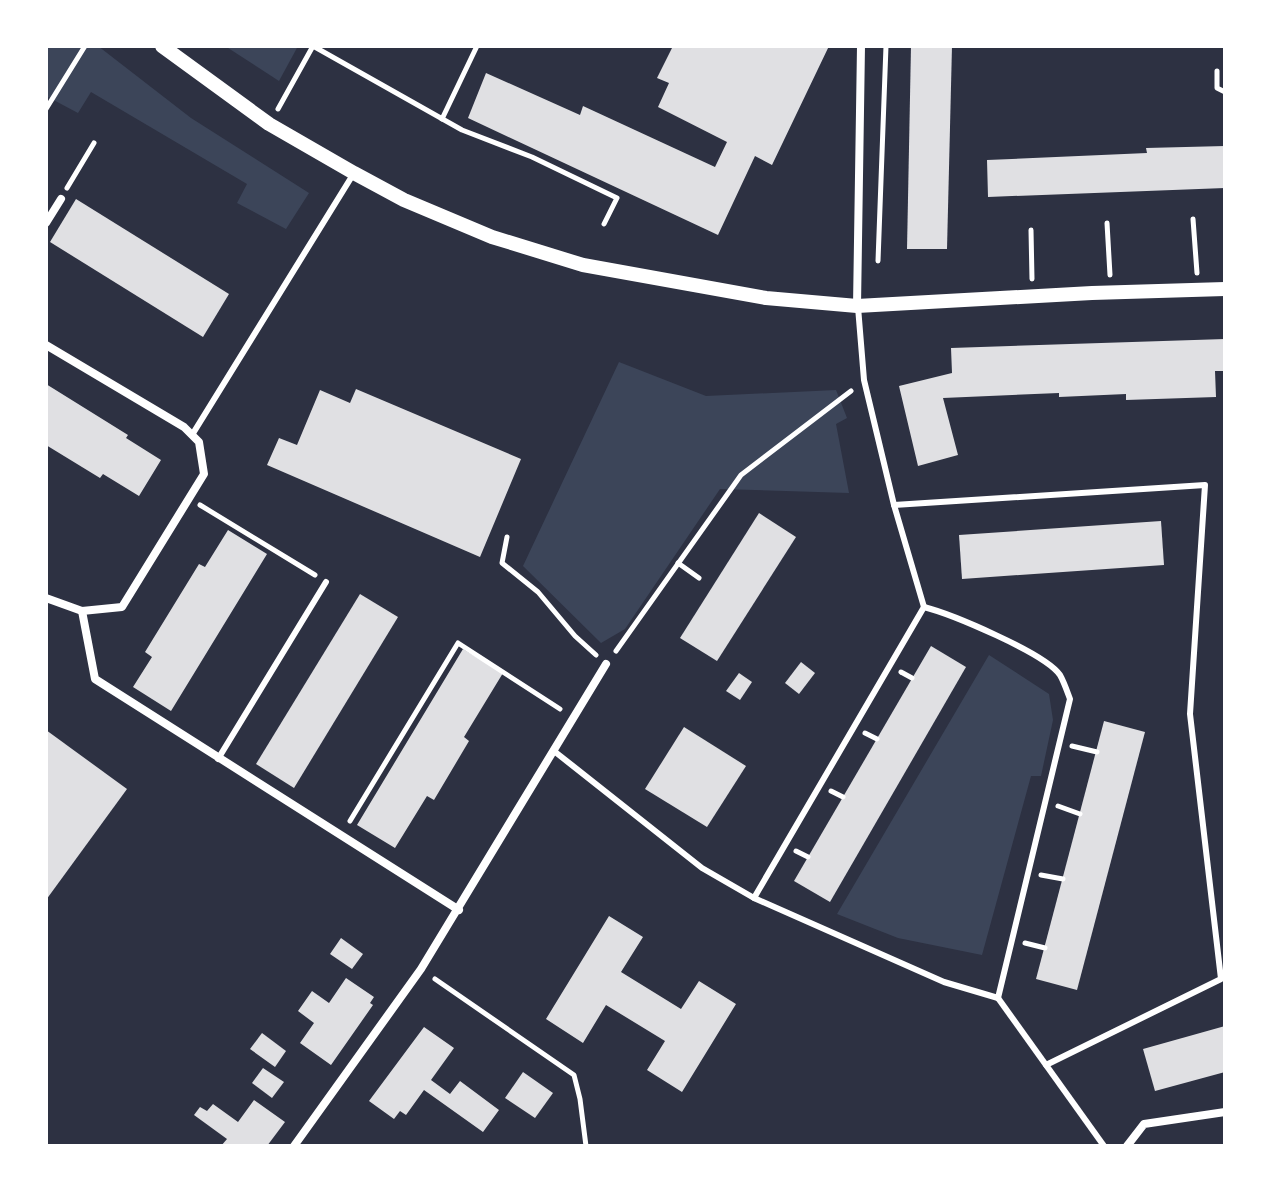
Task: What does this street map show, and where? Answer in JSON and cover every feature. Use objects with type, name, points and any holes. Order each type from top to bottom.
[{"type":"street","points":[[162,46],[269,124],[404,200],[492,237],[583,265],[766,298],[857,306],[1225,289]]},
{"type":"street","points":[[857,306],[861,46]]},
{"type":"street","points":[[46,223],[61,199]]},
{"type":"street","points":[[46,345],[184,427],[199,442],[204,474],[122,607],[82,611],[46,598]]},
{"type":"street","points":[[82,611],[95,679],[459,910]]},
{"type":"street","points":[[294,1146],[421,969],[606,664]]},
{"type":"street","points":[[1127,1146],[1144,1124],[1225,1112]]},
{"type":"lane","points":[[192,435],[354,173]]},
{"type":"lane","points":[[754,898],[924,607],[894,505],[864,380],[857,306]]},
{"type":"lane","points":[[894,505],[1205,485],[1190,714],[1221,979],[1046,1065]]},
{"type":"lane","points":[[218,759],[326,582]]},
{"type":"lane","points":[[924,607],[941,611],[1027,651],[1059,673],[1070,699],[998,998]]},
{"type":"lane","points":[[554,751],[702,868],[754,898],[944,982],[998,998],[1104,1146]]},
{"type":"path","points":[[46,109],[85,46]]},
{"type":"path","points":[[269,124],[313,46],[462,130],[532,157],[617,198],[604,224]]},
{"type":"path","points":[[442,119],[477,46]]},
{"type":"path","points":[[878,261],[886,46]]},
{"type":"path","points":[[1217,71],[1217,88],[1225,92]]},
{"type":"path","points":[[61,199],[94,143]]},
{"type":"path","points":[[1193,219],[1198,290]]},
{"type":"path","points":[[1107,223],[1111,292]]},
{"type":"path","points":[[1031,230],[1032,296]]},
{"type":"path","points":[[507,537],[502,563],[538,592],[575,636],[606,664],[741,475],[864,380]]},
{"type":"path","points":[[189,499],[326,582]]},
{"type":"path","points":[[678,563],[699,578]]},
{"type":"path","points":[[341,836],[458,643],[574,718]]},
{"type":"path","points":[[1060,743],[1097,752]]},
{"type":"path","points":[[421,969],[574,1075],[586,1146]]},
{"type":"shaded area","points":[[46,46],[98,46],[191,118],[309,193],[286,229],[237,203],[247,184],[91,92],[78,113],[46,96]]},
{"type":"shaded area","points":[[225,46],[298,46],[279,81]]},
{"type":"shaded area","points":[[619,362],[706,396],[836,390],[847,418],[836,424],[849,493],[720,489],[625,629],[601,643],[523,566]]},
{"type":"shaded area","points":[[989,655],[1049,694],[1053,720],[1041,776],[1031,776],[982,955],[898,938],[837,914]]},
{"type":"building","points":[[673,46],[829,46],[772,165],[755,156],[718,235],[468,118],[486,73],[580,115],[583,106],[715,167],[727,142],[658,107],[669,83],[657,78]]},
{"type":"building","points":[[911,46],[952,46],[947,249],[907,249]]},
{"type":"building","points":[[1225,146],[1225,188],[988,197],[987,160],[1147,153],[1146,148]]},
{"type":"building","points":[[76,199],[229,294],[203,337],[50,242]]},
{"type":"building","points":[[1225,339],[1225,371],[1215,371],[1216,397],[1126,400],[1126,394],[1059,397],[1059,393],[943,398],[958,455],[918,466],[899,386],[952,373],[951,348]]},
{"type":"building","points":[[46,384],[128,435],[126,438],[161,460],[139,496],[103,474],[100,478],[46,445]]},
{"type":"building","points":[[356,389],[521,459],[480,557],[267,465],[279,438],[297,445],[320,390],[350,403]]},
{"type":"building","points":[[759,513],[796,537],[717,661],[680,638]]},
{"type":"building","points":[[1161,521],[1164,565],[962,579],[959,535]]},
{"type":"building","points":[[228,530],[267,554],[171,711],[133,687],[152,657],[145,652],[199,564],[205,567]]},
{"type":"building","points":[[360,594],[398,617],[294,788],[256,764]]},
{"type":"building","points":[[931,646],[966,667],[830,902],[794,881]]},
{"type":"building","points":[[463,649],[503,673],[464,737],[469,741],[434,800],[427,796],[395,848],[357,825]]},
{"type":"building","points":[[801,662],[815,673],[799,694],[785,683]]},
{"type":"building","points":[[739,673],[752,682],[740,700],[726,691]]},
{"type":"building","points":[[1104,721],[1145,732],[1077,990],[1036,979]]},
{"type":"building","points":[[684,727],[746,766],[707,827],[645,789]]},
{"type":"building","points":[[46,730],[127,789],[46,900]]},
{"type":"building","points":[[609,916],[643,937],[621,972],[681,1009],[699,981],[736,1004],[682,1092],[647,1070],[665,1041],[606,1005],[583,1043],[546,1019]]},
{"type":"building","points":[[341,938],[363,954],[352,969],[330,954]]},
{"type":"building","points":[[346,978],[374,997],[370,1003],[373,1005],[331,1065],[300,1043],[314,1023],[298,1011],[312,991],[329,1003]]},
{"type":"building","points":[[1225,1026],[1225,1072],[1155,1091],[1143,1049]]},
{"type":"building","points":[[424,1027],[454,1048],[431,1080],[450,1094],[460,1081],[499,1110],[483,1132],[424,1090],[406,1115],[400,1111],[394,1119],[369,1101]]},
{"type":"building","points":[[262,1033],[286,1051],[275,1067],[250,1049]]},
{"type":"building","points":[[263,1068],[284,1082],[272,1098],[252,1083]]},
{"type":"building","points":[[523,1072],[553,1093],[535,1118],[505,1098]]},
{"type":"building","points":[[254,1100],[285,1122],[267,1146],[221,1146],[227,1139],[194,1115],[200,1107],[207,1111],[213,1104],[238,1122]]}]
